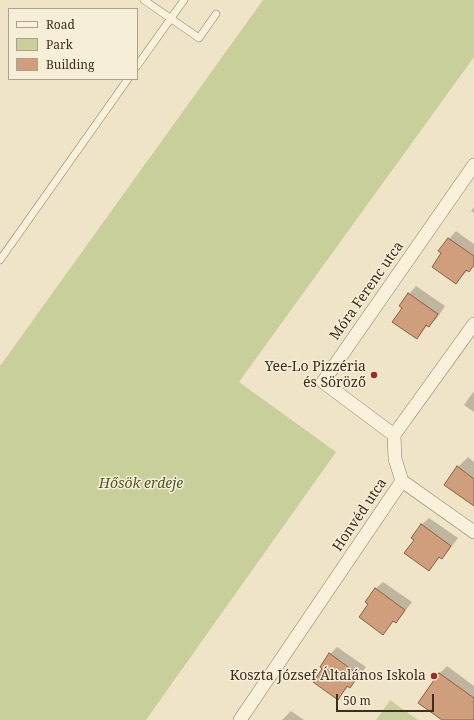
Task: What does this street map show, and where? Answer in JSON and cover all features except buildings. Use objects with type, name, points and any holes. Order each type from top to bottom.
[{"type":"street","name":"Móra Ferenc utca","points":[[394,435],[323,382],[474,166]]},
{"type":"street","points":[[394,435],[474,324]]},
{"type":"street","name":"Honvéd utca","points":[[240,720],[402,481],[395,458],[394,435]]},
{"type":"street","points":[[402,481],[474,532]]},
{"type":"lane","points":[[144,0],[199,38],[216,14]]},
{"type":"lane","points":[[138,65],[184,0]]},
{"type":"lane","points":[[0,260],[127,80]]},
{"type":"green space","name":"Hősök erdeje","points":[[263,0],[474,0],[474,57],[239,382],[336,452],[146,720],[0,720],[0,366]]},
{"type":"green space","points":[[390,700],[418,720],[376,720]]},
{"type":"place","name":"Yee-Lo Pizzéria és Söröző","points":[[374,375]]},
{"type":"place","name":"Koszta József Általános Iskola","points":[[434,676]]}]
